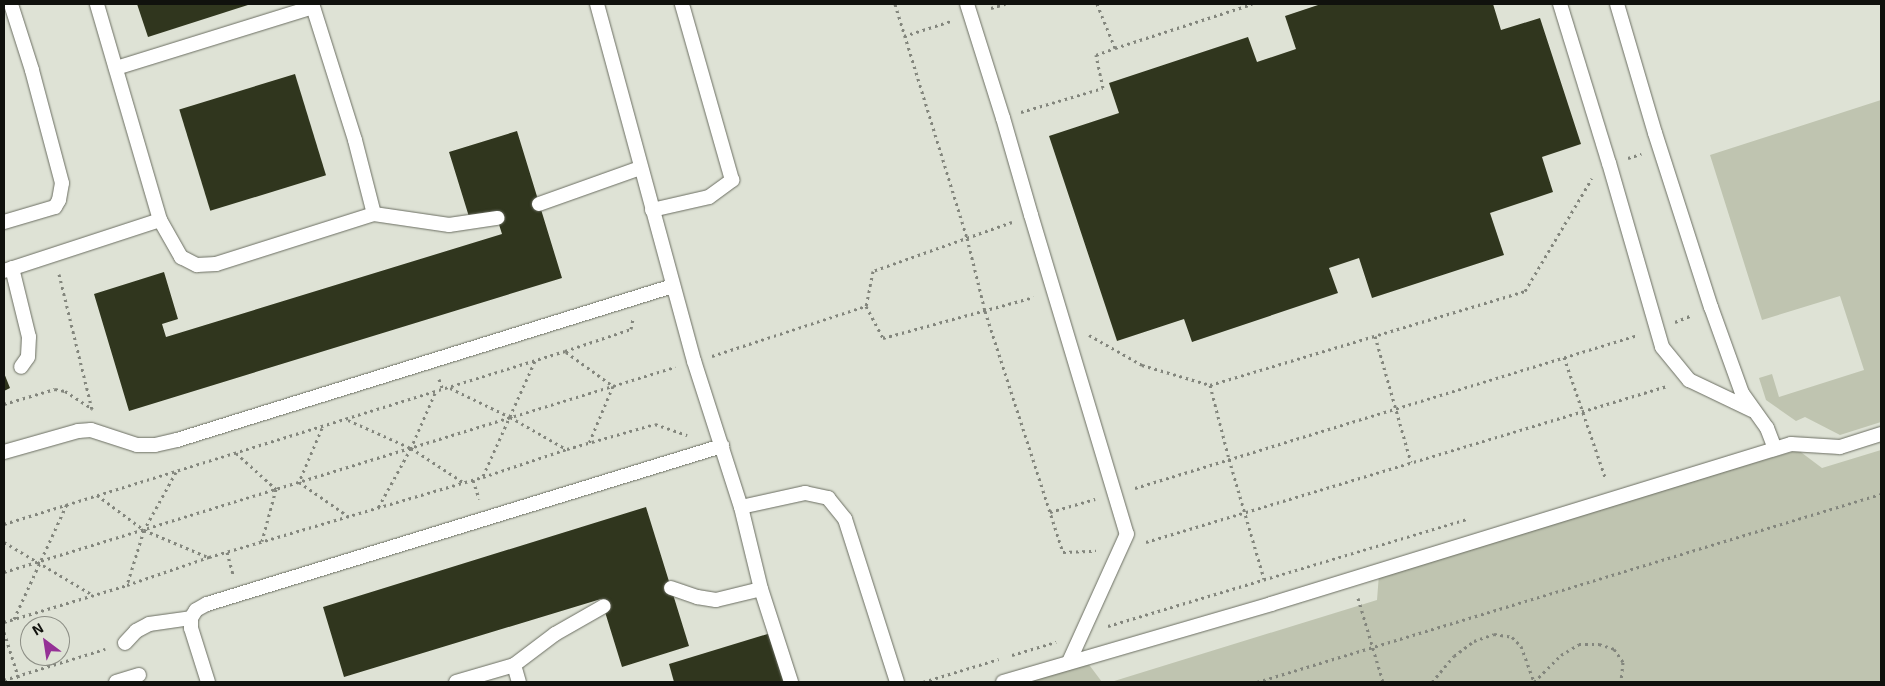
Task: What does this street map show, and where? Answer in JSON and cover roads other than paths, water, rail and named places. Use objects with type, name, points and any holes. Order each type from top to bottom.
[{"type":"lane","points":[[4,222],[55,207],[59,200],[62,184],[32,70],[11,4]]},
{"type":"lane","points":[[98,4],[160,220],[181,257],[197,265],[216,264],[374,214],[448,225],[497,218]]},
{"type":"lane","points":[[597,4],[694,362],[741,507],[761,589],[791,682]]},
{"type":"lane","points":[[652,210],[710,197],[732,180],[682,4]]},
{"type":"lane","points":[[967,4],[1004,118],[1030,215],[1127,534],[1069,662]]},
{"type":"lane","points":[[1560,4],[1609,162],[1662,347],[1689,380],[1752,410]]},
{"type":"lane","points":[[1618,4],[1661,149],[1742,393],[1752,410],[1767,428],[1775,449]]},
{"type":"lane","points":[[116,68],[313,5],[355,140],[374,214]]},
{"type":"lane","points":[[539,204],[640,168]]},
{"type":"lane","points":[[21,368],[28,357],[29,337],[8,270],[160,220]]},
{"type":"lane","points":[[4,452],[78,431],[91,430],[137,445],[155,445],[177,440],[673,286]]},
{"type":"lane","points":[[1002,682],[1271,604],[1791,444],[1840,447],[1881,434]]},
{"type":"lane","points":[[208,682],[191,628],[191,618],[196,610],[207,604],[722,446]]},
{"type":"lane","points":[[741,507],[806,493],[828,498],[846,519],[898,682]]},
{"type":"lane","points":[[671,588],[697,597],[716,600],[761,589]]},
{"type":"lane","points":[[456,682],[514,664],[555,634],[604,606]]},
{"type":"lane","points":[[125,642],[136,631],[149,624],[191,618]]},
{"type":"lane","points":[[514,664],[519,682]]},
{"type":"lane","points":[[116,682],[139,675]]}]
